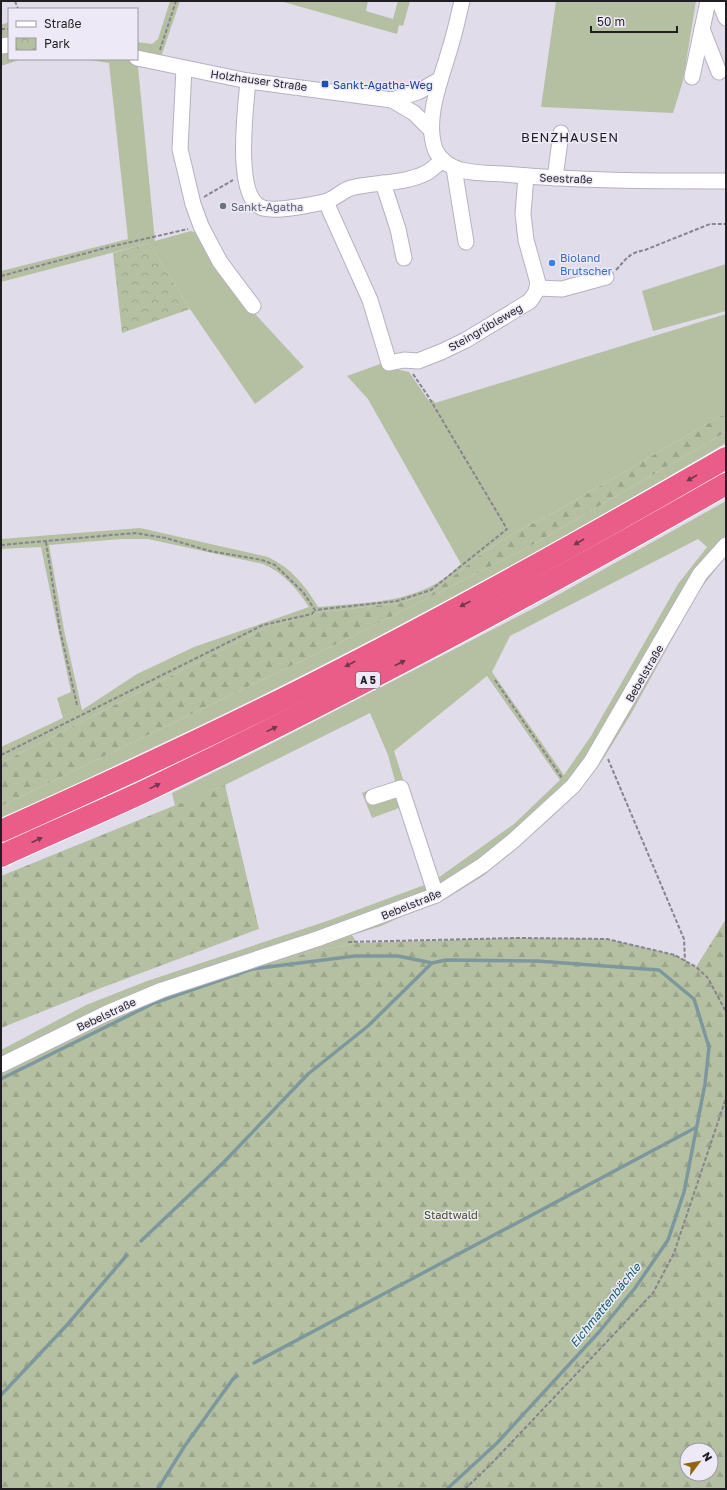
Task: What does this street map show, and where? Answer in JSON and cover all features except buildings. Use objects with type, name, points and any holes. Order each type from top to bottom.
[{"type":"highway","name":"A 5","points":[[1,831],[130,773],[309,686],[538,565],[726,458]]},
{"type":"highway","name":"A 5","points":[[1,856],[142,792],[324,702],[580,568],[726,484]]},
{"type":"street","points":[[462,1],[450,48],[439,80],[431,130],[434,148],[448,164],[466,242]]},
{"type":"street","points":[[692,77],[708,1]]},
{"type":"street","points":[[719,1],[726,18]]},
{"type":"street","points":[[702,29],[719,72]]},
{"type":"street","name":"Holzhauser Straße","points":[[138,58],[248,81],[392,100],[418,92],[439,80]]},
{"type":"street","points":[[184,68],[180,149],[192,204],[201,226],[220,262],[253,306]]},
{"type":"street","points":[[248,81],[244,132],[248,190],[253,201],[263,208],[278,209],[326,202],[350,189],[426,173],[448,164]]},
{"type":"street","points":[[392,100],[414,113],[431,130]]},
{"type":"street","points":[[555,178],[561,133]]},
{"type":"street","name":"Seestraße","points":[[448,164],[526,176],[555,178],[726,182]]},
{"type":"street","points":[[526,176],[523,214],[526,240],[538,283],[537,288],[562,289],[606,277]]},
{"type":"street","points":[[383,183],[398,229],[404,258]]},
{"type":"street","name":"Steingrübleweg","points":[[326,202],[370,300],[389,363],[404,360],[418,361],[466,340],[530,301],[537,288]]},
{"type":"street","name":"Bebelstraße","points":[[1,1065],[108,1013],[162,990],[317,939],[436,895],[483,866],[526,830],[570,788],[591,762],[700,574],[726,545]]},
{"type":"street","points":[[373,797],[401,788],[436,895]]},
{"type":"path","points":[[158,55],[176,1]]},
{"type":"path","points":[[192,204],[246,173]]},
{"type":"path","points":[[606,277],[617,269],[625,258],[634,252],[646,250],[710,224],[726,224]]},
{"type":"path","points":[[1,276],[109,247],[201,226]]},
{"type":"path","points":[[1,755],[263,625],[312,614],[315,610],[398,601],[431,590],[507,529],[428,396],[404,360]]},
{"type":"path","points":[[1,545],[135,533],[166,538],[210,551],[262,560],[276,565],[287,575],[315,610]]},
{"type":"path","points":[[46,542],[60,630],[77,705]]},
{"type":"path","points":[[495,680],[570,788]]},
{"type":"path","points":[[601,745],[612,765],[684,939],[685,961]]},
{"type":"path","points":[[341,941],[356,943],[517,938],[607,939],[675,955],[696,967],[708,978],[726,1012]]},
{"type":"path","points":[[465,1489],[491,1464],[653,1293],[674,1252],[726,1098]]},
{"type":"green space","points":[[170,1],[180,1],[157,69],[138,67],[155,241],[191,231],[197,233],[232,289],[304,367],[255,404],[190,309],[149,243],[1,282],[1,271],[128,239],[109,63],[90,60],[138,60],[138,42],[152,44],[158,39]]},
{"type":"green space","points":[[280,1],[368,1],[366,11],[393,19],[398,1],[410,1],[403,26],[399,25],[397,34]]},
{"type":"green space","points":[[556,1],[696,1],[683,81],[673,113],[541,107]]},
{"type":"green space","points":[[8,22],[8,60],[19,60],[1,66],[1,25]]},
{"type":"green space","points":[[149,243],[190,309],[122,333],[113,253]]},
{"type":"green space","points":[[726,264],[726,311],[653,331],[642,291]]},
{"type":"green space","points":[[726,314],[726,413],[555,512],[514,533],[484,552],[433,592],[399,603],[315,613],[263,629],[1,763],[1,747],[63,718],[57,698],[71,692],[41,547],[1,549],[1,539],[140,528],[268,557],[284,566],[303,584],[318,607],[376,602],[413,594],[430,587],[446,577],[461,564],[368,399],[347,376],[383,363],[391,368],[409,372],[429,401],[433,400],[435,403]],"holes":[[[121,539],[148,539],[263,564],[283,576],[300,594],[309,607],[194,647],[137,674],[82,710],[64,630],[49,545]]]},
{"type":"green space","points":[[726,413],[726,432],[527,548],[351,637],[1,806],[1,763],[263,629],[315,613],[399,603],[433,592],[484,552],[514,533],[555,512]]},
{"type":"green space","points":[[726,432],[726,443],[515,564],[299,677],[59,793],[1,818],[1,806],[351,637],[527,548]]},
{"type":"green space","points":[[726,501],[726,556],[698,592],[631,714],[602,761],[583,785],[554,815],[483,876],[457,892],[381,926],[352,935],[357,943],[314,951],[239,973],[164,998],[1,1079],[1,1050],[86,1005],[147,981],[330,920],[427,884],[402,807],[372,818],[362,793],[395,781],[388,755],[370,713],[225,785],[175,806],[172,793],[265,747],[538,606]],"holes":[[[698,539],[707,547],[678,584],[591,736],[564,775],[492,672],[510,636]],[[487,676],[560,780],[514,824],[435,880],[394,751]]]},
{"type":"green space","points":[[225,785],[259,929],[101,988],[1,1028],[1,876]]},
{"type":"green space","name":"Stadtwald","points":[[726,919],[726,1489],[1,1489],[1,1079],[164,998],[239,973],[314,951],[357,943],[517,938],[607,939],[675,955],[696,967]]},
{"type":"waterway","points":[[1,1079],[154,1003],[252,969],[355,956],[398,956],[432,963]]},
{"type":"waterway","name":"Eichmattenbächle","points":[[141,1241],[224,1162],[308,1074],[368,1026],[432,963],[446,960],[537,961],[659,970],[694,999],[709,1047],[705,1084],[684,1192],[668,1240],[635,1288],[599,1332],[497,1443],[447,1489]]},
{"type":"waterway","points":[[254,1363],[695,1128]]},
{"type":"waterway","points":[[1,1395],[67,1325],[127,1255]]},
{"type":"waterway","points":[[158,1489],[184,1447],[233,1379],[237,1376]]},
{"type":"place","name":"Sankt-Agatha-Weg","points":[[325,84]]},
{"type":"place","name":"Sankt-Agatha","points":[[223,206]]},
{"type":"place","name":"Bioland Brutscher","points":[[552,263]]},
{"type":"district","name":"BENZHAUSEN","points":[[570,137]]}]
